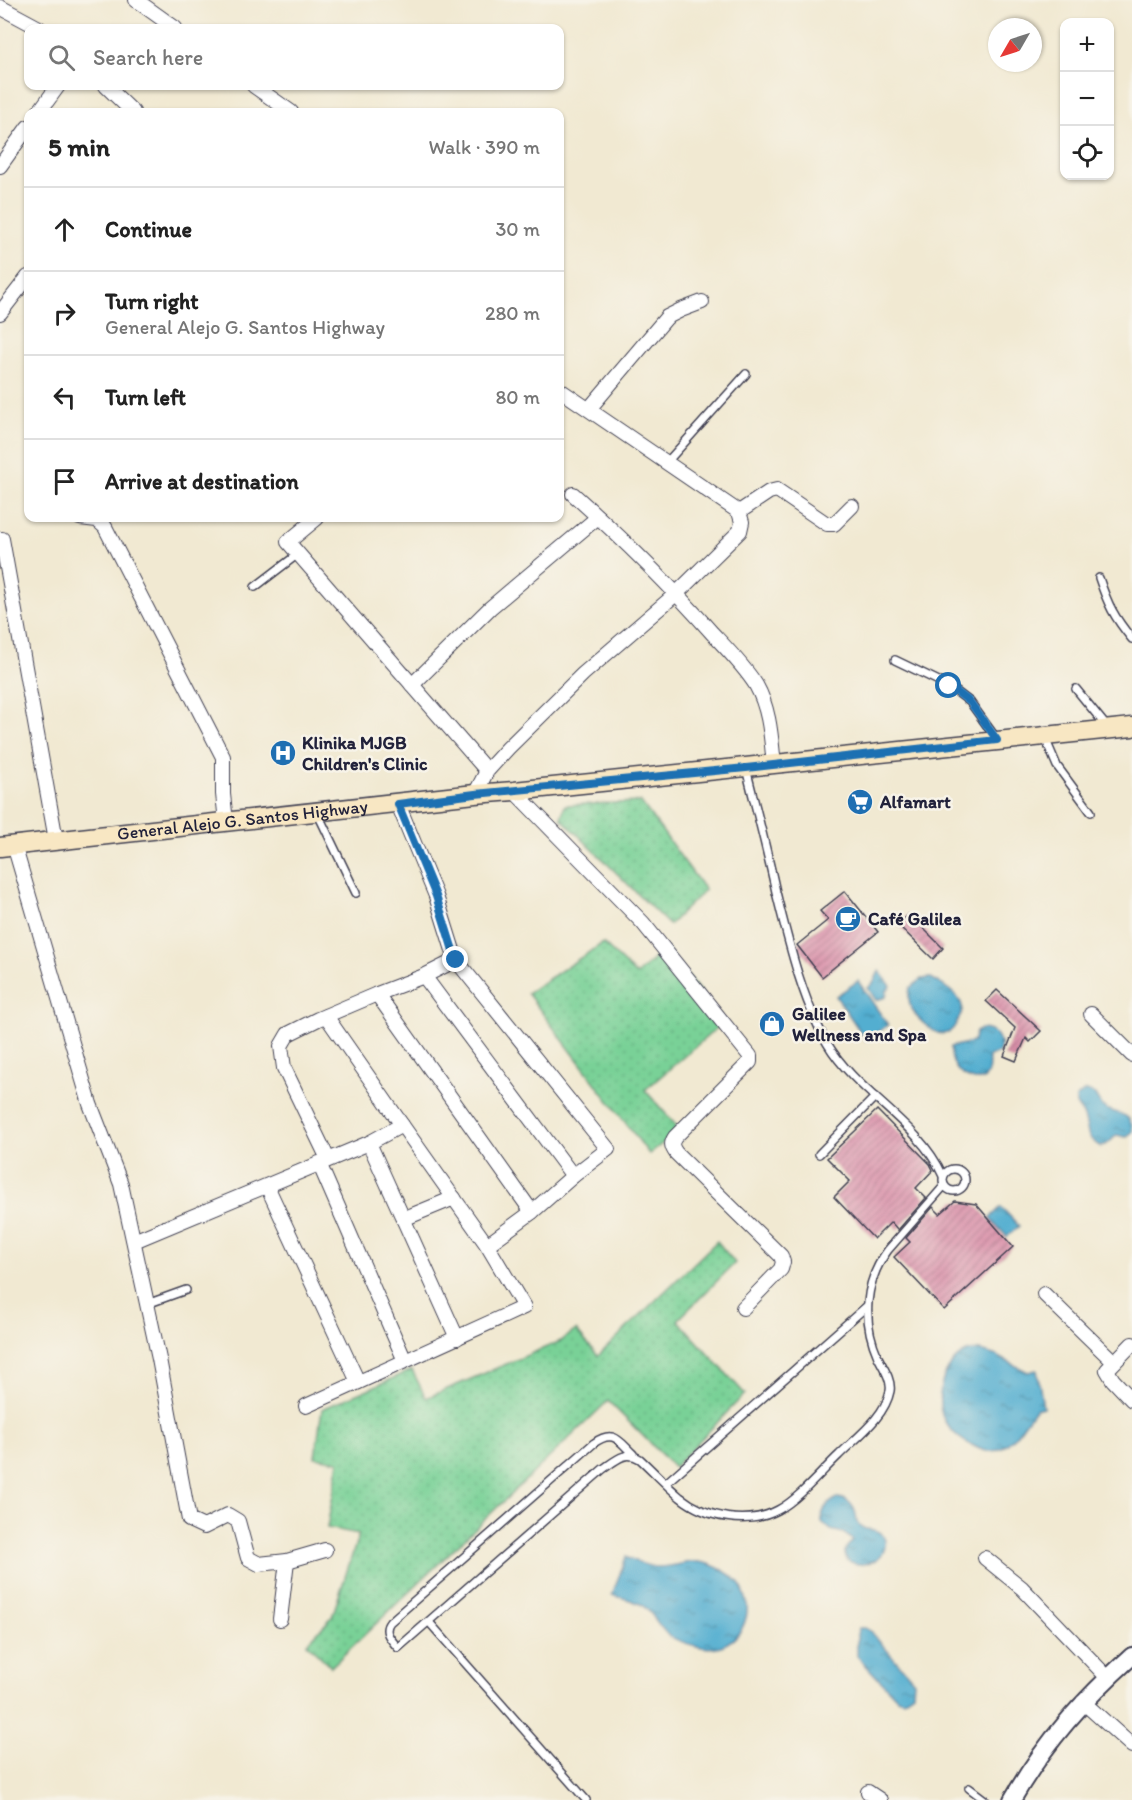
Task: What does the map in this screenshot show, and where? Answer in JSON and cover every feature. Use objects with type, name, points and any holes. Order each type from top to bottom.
[{"type":"main road","name":"General Alejo G. Santos Highway","points":[[7,846],[475,794],[1132,727]]},
{"type":"street","points":[[136,0],[169,24]]},
{"type":"street","points":[[0,7],[32,24]]},
{"type":"street","points":[[42,108],[55,90]]},
{"type":"street","points":[[110,90],[129,108]]},
{"type":"street","points":[[260,90],[285,108]]},
{"type":"street","points":[[0,166],[24,133]]},
{"type":"street","points":[[0,313],[24,281]]},
{"type":"street","points":[[589,409],[667,317],[702,302]]},
{"type":"street","points":[[475,794],[487,771],[508,748],[583,674],[677,593],[740,531],[742,522],[739,512],[564,393]]},
{"type":"street","points":[[739,512],[769,492],[777,490],[827,524],[834,524],[852,506]]},
{"type":"street","points":[[573,494],[677,593],[756,686],[770,720],[774,765]]},
{"type":"street","points":[[412,685],[490,608],[598,517]]},
{"type":"street","points":[[99,522],[105,527],[223,757],[226,822]]},
{"type":"street","points":[[312,522],[288,542],[487,771]]},
{"type":"street","points":[[0,539],[2,539],[56,840]]},
{"type":"street","points":[[514,791],[643,923],[750,1056],[750,1062],[672,1142],[671,1147],[782,1256],[781,1269],[743,1308]]},
{"type":"street","points":[[398,804],[436,896],[456,960],[608,1149],[532,1212],[487,1245]]},
{"type":"street","points":[[7,846],[90,1104],[121,1184],[159,1359],[189,1520],[204,1527],[228,1515],[238,1521],[248,1558],[259,1564],[287,1561],[325,1551]]},
{"type":"street","points":[[405,1361],[284,1068],[280,1046],[288,1034],[456,960]]},
{"type":"street","points":[[424,976],[573,1176]]},
{"type":"street","points":[[377,994],[532,1212]]},
{"type":"street","points":[[1091,1014],[1132,1055]]},
{"type":"street","points":[[306,1406],[524,1307],[487,1245],[326,1016]]},
{"type":"street","points":[[134,1241],[369,1143],[402,1125]]},
{"type":"street","points":[[369,1143],[457,1338]]},
{"type":"street","points":[[267,1186],[358,1382]]},
{"type":"street","points":[[403,1219],[454,1198]]},
{"type":"street","points":[[1044,1294],[1114,1362]]},
{"type":"street","points":[[1132,1344],[1107,1370],[1132,1400]]},
{"type":"street","points":[[985,1558],[1022,1588],[1108,1677]]},
{"type":"street","points":[[280,1619],[287,1561]]},
{"type":"street","points":[[1012,1800],[1043,1750],[1083,1702],[1132,1656]]},
{"type":"street","points":[[1083,1702],[1132,1746]]},
{"type":"street","points":[[868,1792],[880,1800]]},
{"type":"lane","points":[[667,462],[746,374]]},
{"type":"lane","points":[[255,587],[298,554]]},
{"type":"lane","points":[[1099,578],[1108,606],[1132,639]]},
{"type":"lane","points":[[895,660],[949,686],[970,702],[997,740]]},
{"type":"lane","points":[[1076,689],[1109,729]]},
{"type":"lane","points":[[1044,736],[1057,766],[1091,812]]},
{"type":"lane","points":[[746,768],[791,952],[814,1017],[828,1044],[845,1067],[920,1139],[932,1154],[944,1176]]},
{"type":"lane","points":[[317,812],[356,894]]},
{"type":"lane","points":[[819,1154],[875,1097]]},
{"type":"lane","points":[[957,1170],[961,1172],[965,1182],[960,1190],[947,1189],[944,1186],[942,1181],[946,1172],[957,1170]]},
{"type":"lane","points":[[633,1454],[624,1455],[603,1469],[398,1648],[386,1632],[386,1627],[390,1622],[602,1437],[616,1437],[680,1497],[696,1508],[715,1515],[740,1519],[762,1516],[780,1509],[804,1489],[873,1421],[886,1402],[890,1389],[889,1379],[875,1350],[868,1325],[867,1306],[871,1282],[881,1259],[944,1186]]},
{"type":"lane","points":[[147,1304],[186,1290]]},
{"type":"lane","points":[[666,1484],[867,1306]]},
{"type":"lane","points":[[429,1622],[586,1800]]},
{"type":"lane","points":[[969,1788],[985,1800]]},
{"type":"green space","points":[[641,802],[705,890],[669,925],[561,818],[565,805]]},
{"type":"green space","points":[[603,943],[636,975],[666,948],[724,1022],[645,1090],[680,1130],[649,1154],[527,993]]},
{"type":"green space","points":[[717,1241],[735,1263],[678,1320],[745,1394],[674,1467],[608,1401],[331,1667],[307,1643],[332,1617],[359,1534],[327,1528],[339,1461],[315,1457],[322,1409],[412,1370],[426,1398],[561,1341],[576,1330],[598,1356]]},
{"type":"water","points":[[879,971],[891,986],[887,990],[886,997],[876,1000],[868,988]]},
{"type":"water","points":[[931,978],[954,994],[961,1002],[961,1013],[958,1020],[952,1030],[947,1033],[937,1033],[932,1030],[918,1018],[910,1004],[910,988],[922,979]]},
{"type":"water","points":[[858,981],[888,1025],[866,1040],[836,996]]},
{"type":"water","points":[[981,1029],[997,1036],[1000,1048],[999,1053],[989,1056],[987,1075],[974,1080],[957,1069],[952,1059],[951,1047],[973,1042],[976,1032]]},
{"type":"water","points":[[1085,1091],[1094,1094],[1102,1106],[1126,1116],[1131,1124],[1132,1132],[1126,1137],[1117,1135],[1101,1147],[1095,1143],[1089,1137],[1083,1115],[1076,1104],[1076,1098]]},
{"type":"water","points":[[1001,1207],[1019,1226],[1007,1237],[990,1218]]},
{"type":"water","points":[[981,1351],[997,1356],[1028,1372],[1037,1370],[1043,1407],[1035,1409],[1012,1440],[994,1451],[979,1449],[958,1437],[947,1425],[940,1406],[942,1384],[951,1365],[967,1352]]},
{"type":"water","points":[[838,1498],[846,1500],[852,1506],[857,1522],[862,1527],[879,1531],[882,1534],[885,1546],[878,1558],[864,1564],[850,1562],[845,1551],[853,1540],[843,1533],[831,1530],[822,1522],[826,1508]]},
{"type":"water","points":[[626,1557],[653,1567],[697,1562],[724,1571],[737,1582],[745,1595],[747,1609],[745,1622],[738,1634],[727,1643],[713,1647],[681,1642],[670,1636],[643,1606],[612,1595]]},
{"type":"water","points":[[859,1628],[870,1631],[914,1681],[913,1693],[903,1700],[897,1698],[857,1656]]},
{"type":"building","name":"Café Galilea","points":[[845,891],[878,932],[822,977],[797,945],[828,920],[820,911]]},
{"type":"building","points":[[909,914],[943,948],[933,959],[898,925]]},
{"type":"building","points":[[997,990],[1041,1031],[1030,1042],[1026,1038],[1016,1061],[1004,1056],[1015,1028],[986,1001]]},
{"type":"building","points":[[877,1110],[930,1164],[933,1170],[916,1188],[926,1198],[898,1230],[891,1222],[874,1239],[834,1197],[850,1181],[827,1158]]},
{"type":"building","points":[[955,1201],[976,1204],[1013,1247],[944,1310],[894,1257],[910,1242],[906,1238],[933,1207],[940,1214]]},
{"type":"place","name":"Klinika MJGB Children's Clinic","points":[[283,753]]},
{"type":"place","name":"Alfamart","points":[[860,802]]},
{"type":"place","name":"Café Galilea","points":[[848,919]]},
{"type":"place","name":"Galilee Wellness and Spa","points":[[772,1024]]},
{"type":"route","points":[[456,960],[436,896],[398,804],[997,740],[970,702],[949,686]]}]
